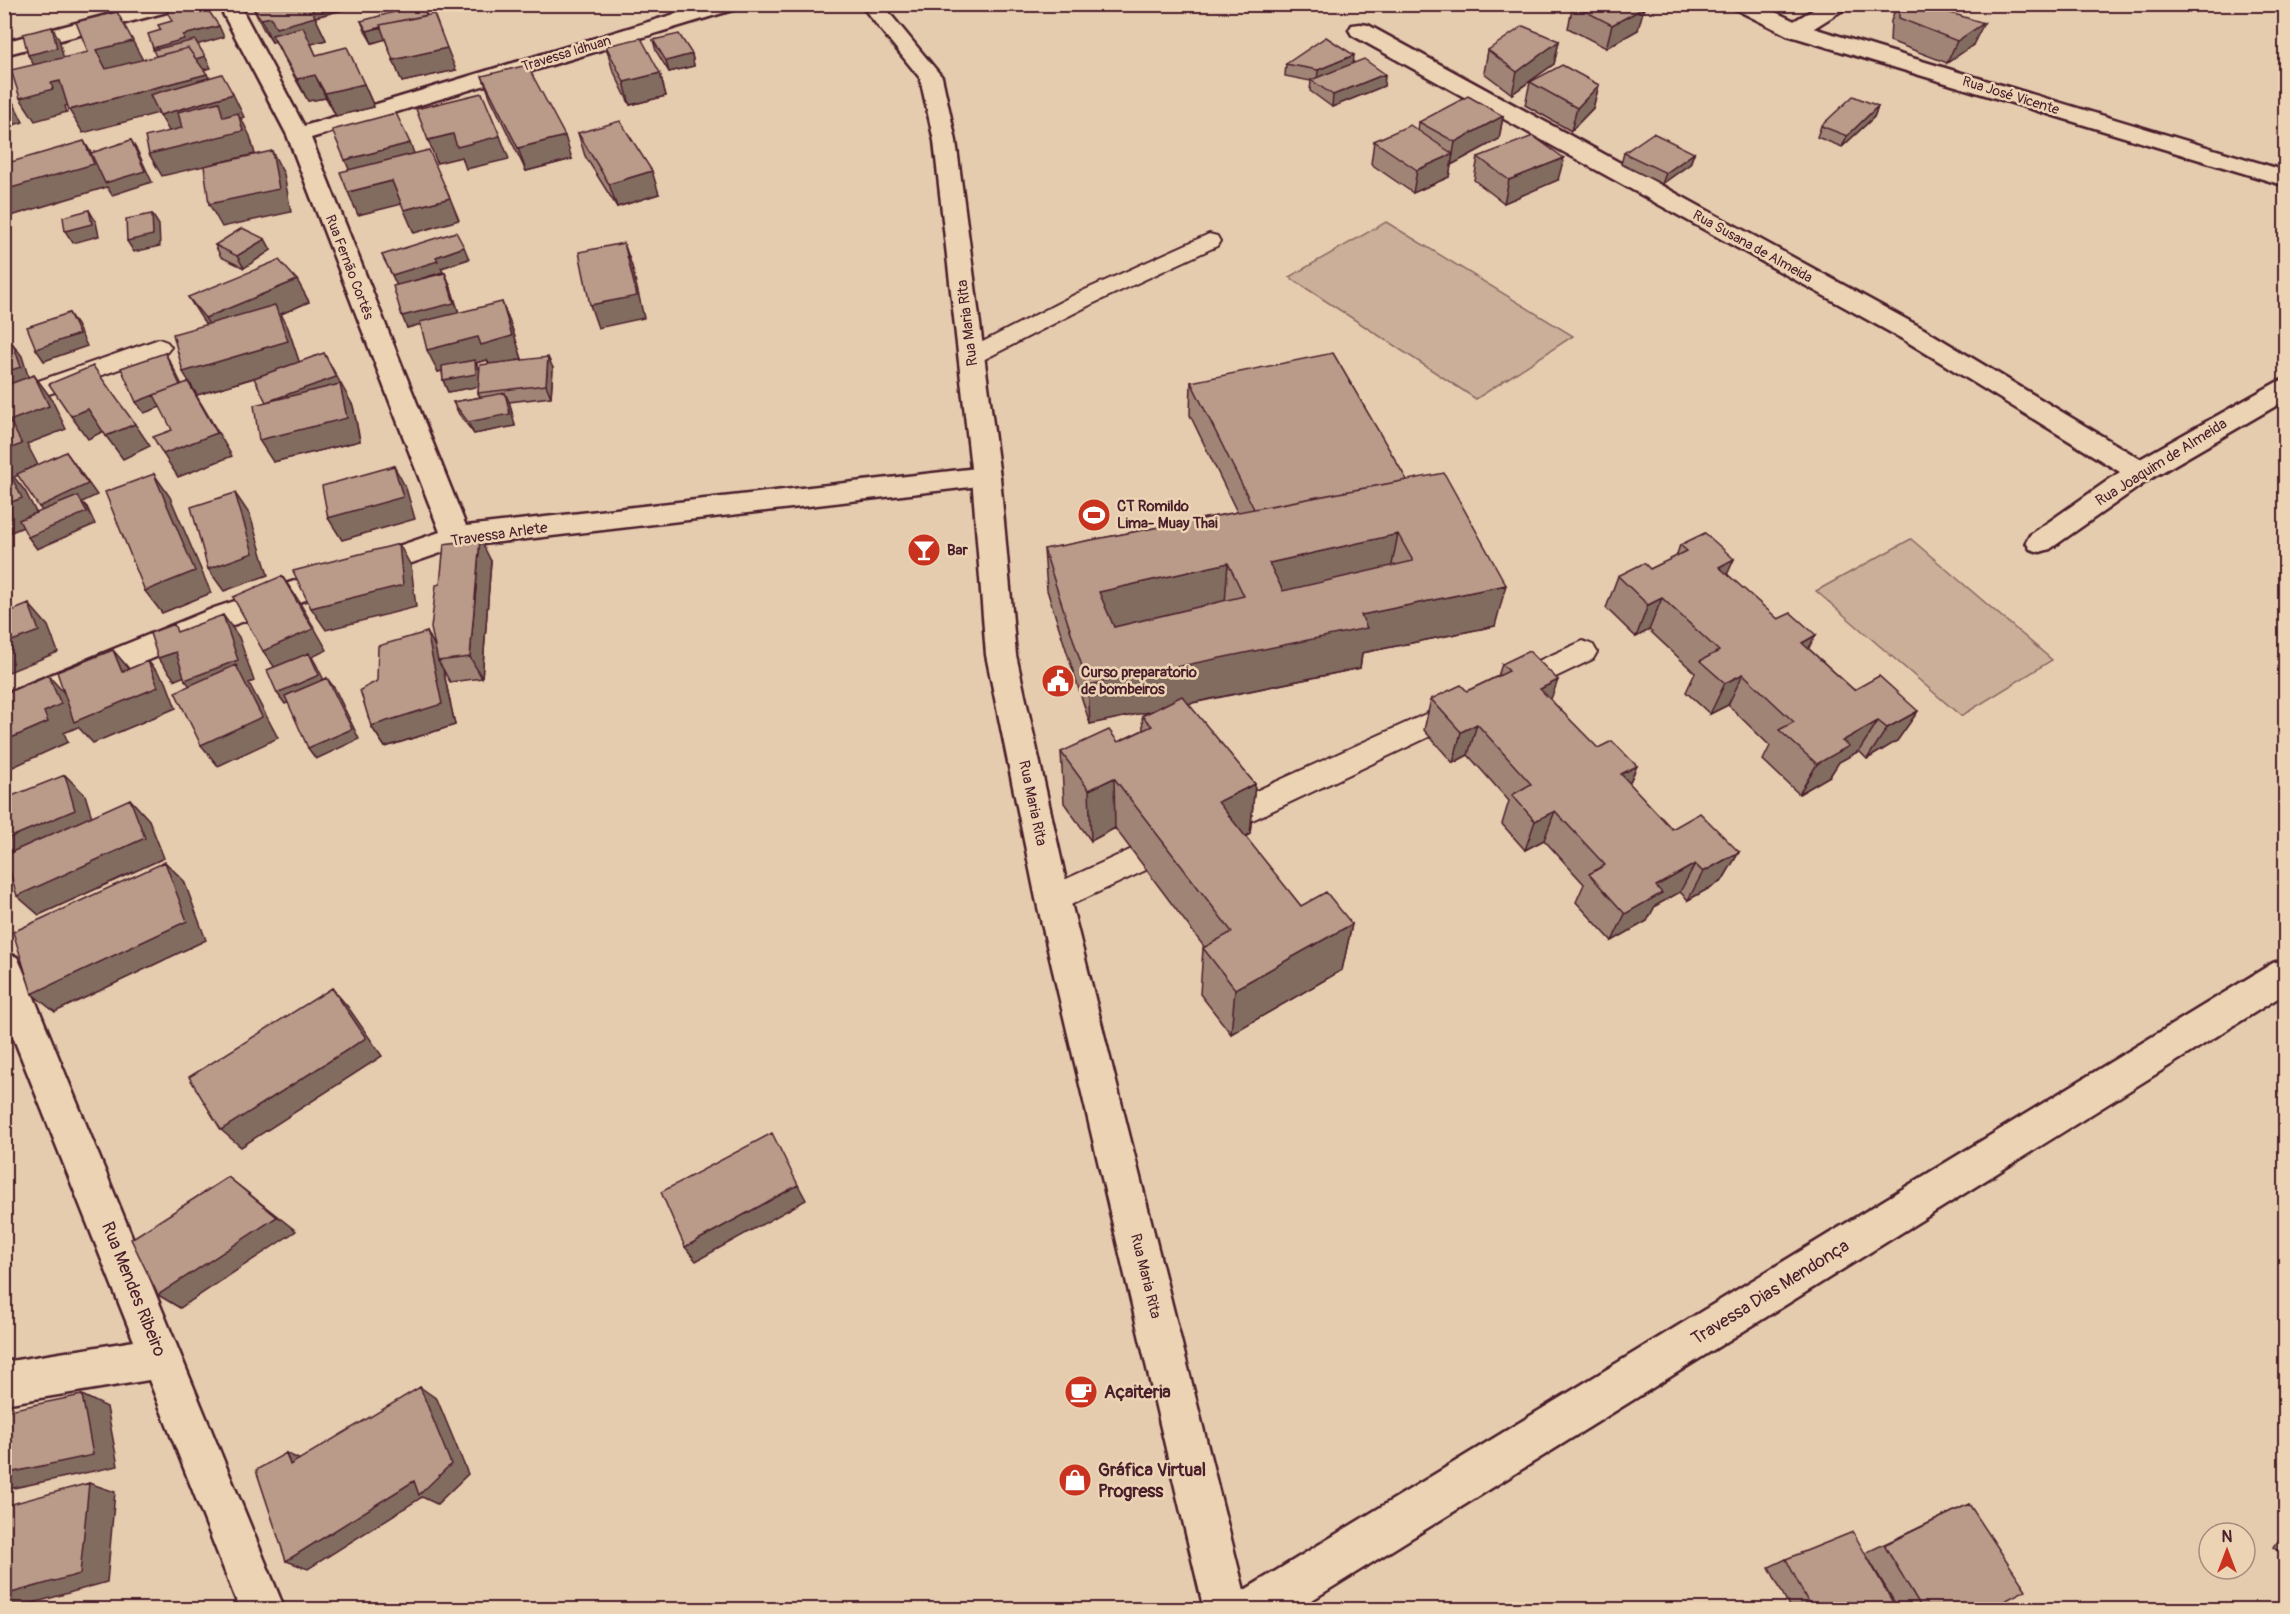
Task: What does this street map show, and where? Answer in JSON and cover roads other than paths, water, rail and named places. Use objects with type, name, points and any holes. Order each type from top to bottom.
[{"type":"street","points":[[4,49],[175,4]]},
{"type":"street","name":"Rua Fernão Cortês","points":[[228,4],[298,135],[456,537]]},
{"type":"street","name":"Travessa Idhuan","points":[[298,135],[648,20],[732,4]]},
{"type":"street","name":"Rua Maria Rita","points":[[870,4],[931,77],[945,141],[986,477],[1002,655],[1053,899],[1227,1610]]},
{"type":"street","name":"Rua José Vicente","points":[[1740,4],[1795,30],[2286,179]]},
{"type":"street","points":[[1795,30],[1839,4]]},
{"type":"street","name":"Rua Susana de Almeida","points":[[1360,30],[1915,335],[2140,472]]},
{"type":"street","name":"Rua Joaquim de Almeida","points":[[2040,542],[2140,472],[2286,388]]},
{"type":"street","name":"Travessa Arlete","points":[[4,708],[225,616],[456,537],[986,477]]},
{"type":"street","name":"Rua Mendes Ribeiro","points":[[4,968],[263,1610]]},
{"type":"street","name":"Travessa Dias Mendonça","points":[[1254,1610],[2286,974]]},
{"type":"street","points":[[4,1383],[162,1357]]},
{"type":"lane","points":[[971,357],[1084,299],[1209,241]]},
{"type":"lane","points":[[4,402],[159,347]]},
{"type":"lane","points":[[1053,899],[1583,652]]},
{"type":"place","name":"CT Romildo Lima- Muay Thai","points":[[1094,515]]},
{"type":"place","name":"Bar","points":[[924,550]]},
{"type":"place","name":"Curso preparatorio de bombeiros","points":[[1058,681]]},
{"type":"place","name":"Açaiteria","points":[[1081,1392]]},
{"type":"place","name":"Gráfica Virtual Progress","points":[[1075,1480]]}]
